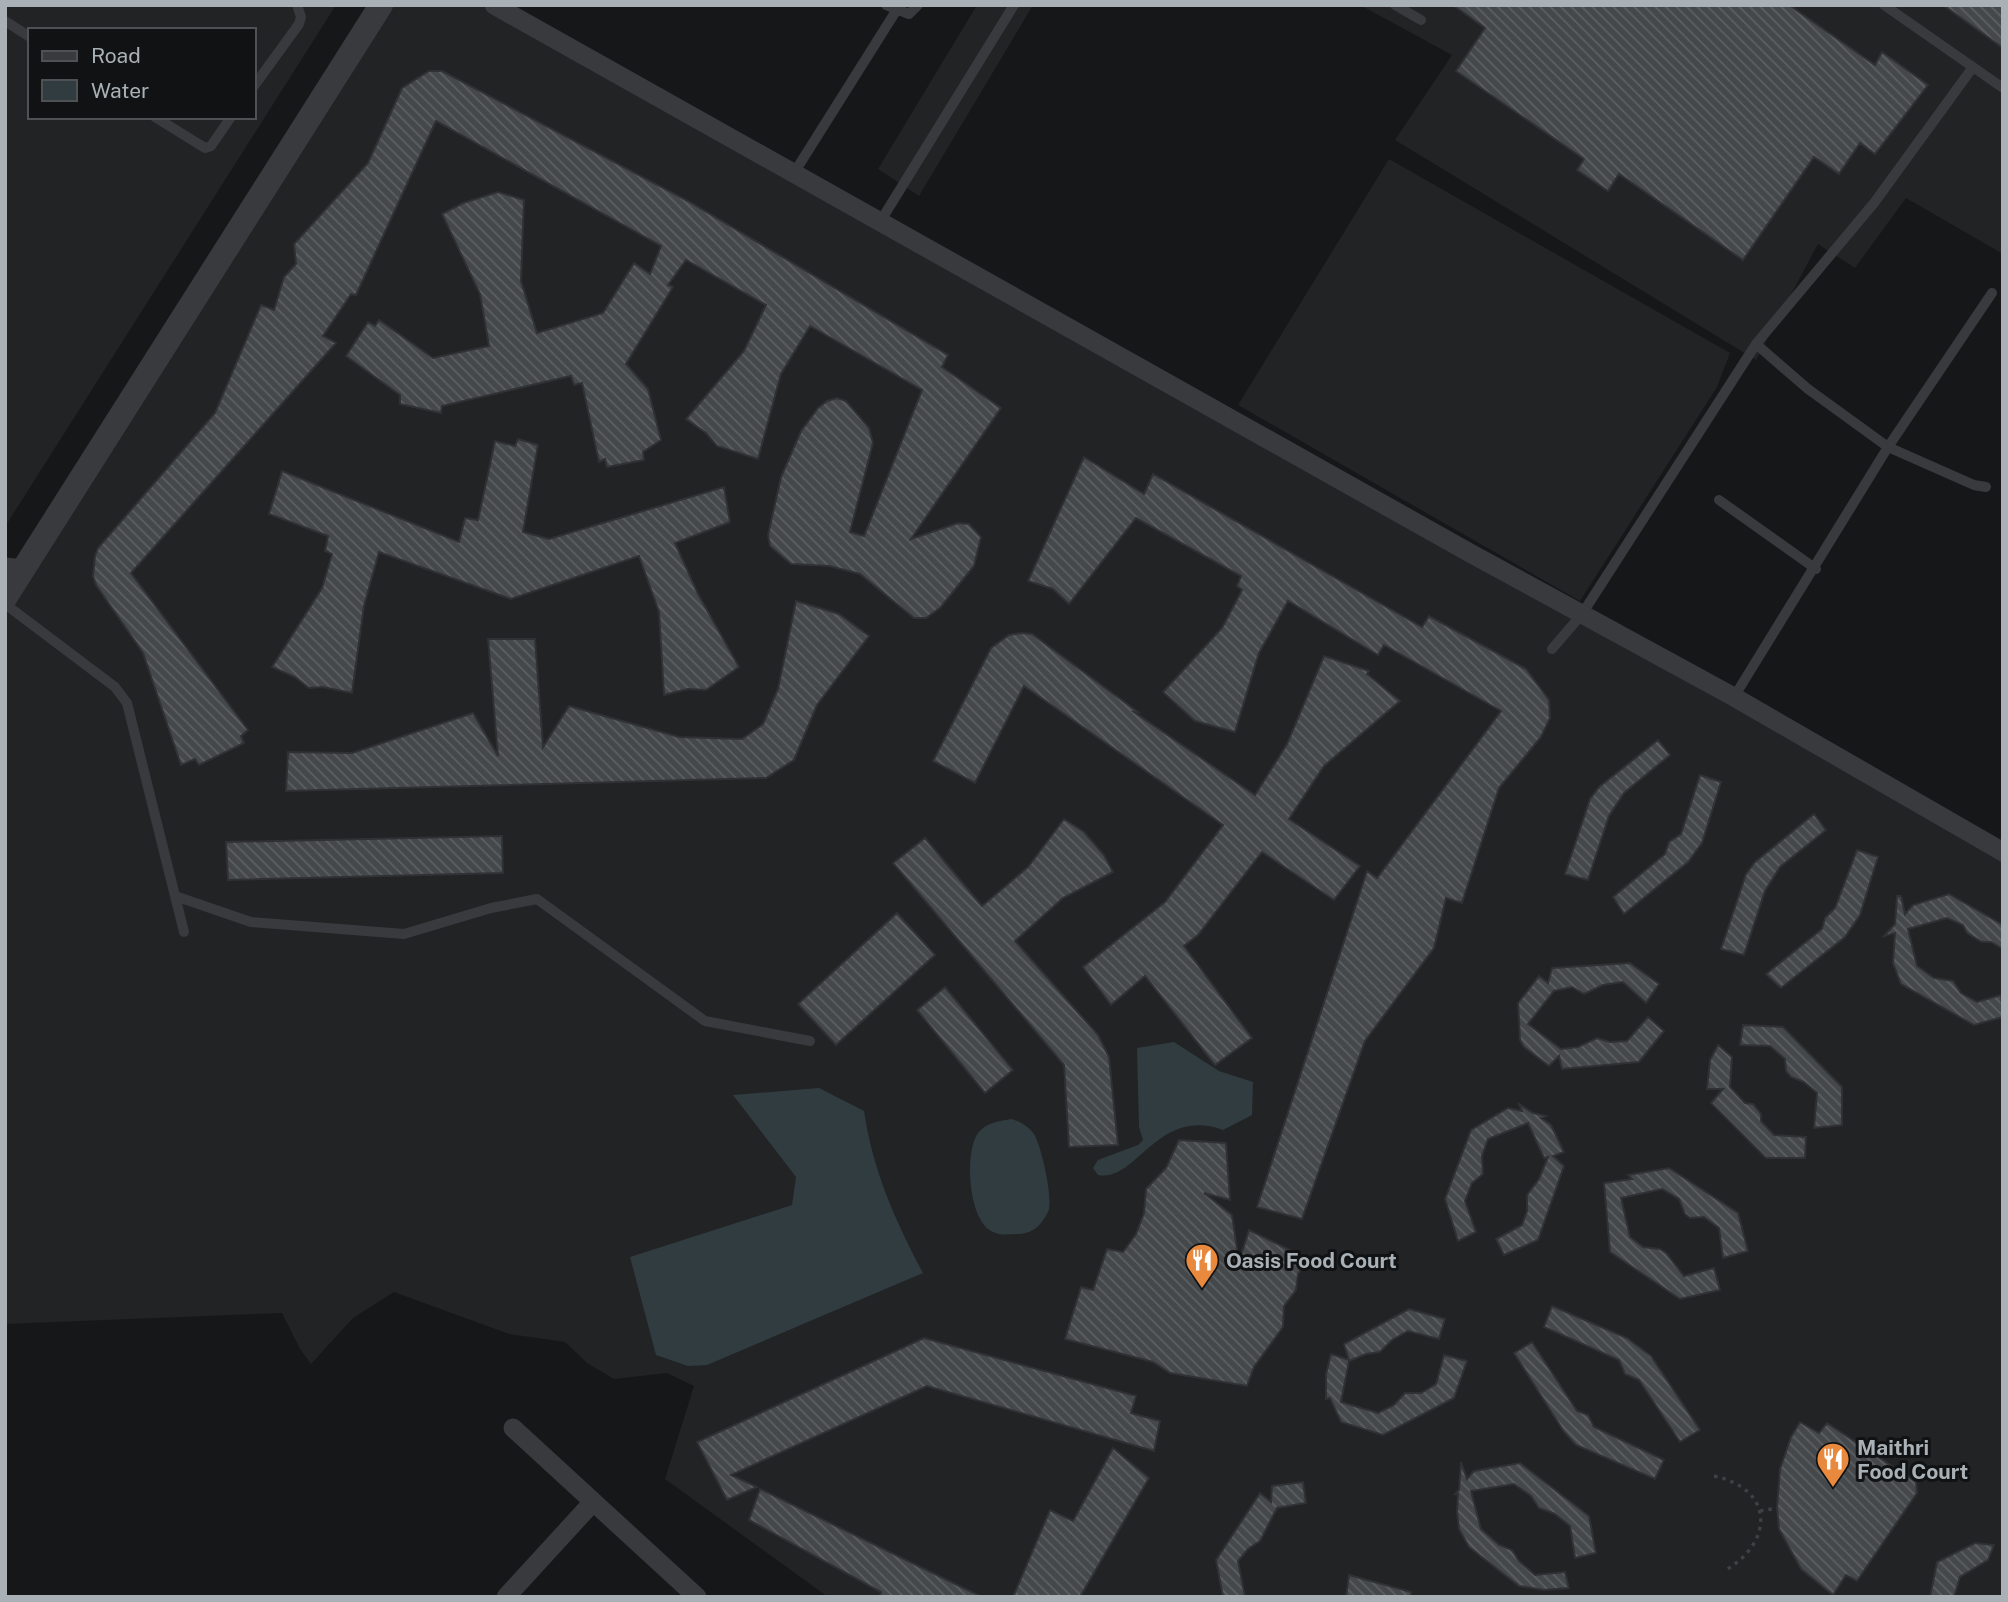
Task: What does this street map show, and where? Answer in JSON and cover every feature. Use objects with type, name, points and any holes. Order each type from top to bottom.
[{"type":"street","points":[[5,598],[15,568],[381,5]]},
{"type":"street","points":[[494,5],[1734,697],[2003,852]]},
{"type":"street","points":[[513,1428],[696,1597]]},
{"type":"street","points":[[506,1597],[593,1502]]},
{"type":"lane","points":[[256,83],[299,24],[301,17],[297,5]]},
{"type":"lane","points":[[886,5],[909,14],[918,5]]},
{"type":"lane","points":[[880,222],[1014,5]]},
{"type":"lane","points":[[1395,5],[1421,20]]},
{"type":"lane","points":[[1884,5],[2003,88]]},
{"type":"lane","points":[[794,173],[896,11]]},
{"type":"lane","points":[[5,21],[28,36]]},
{"type":"lane","points":[[1552,649],[1582,614],[1756,344],[1874,203],[1973,67]]},
{"type":"lane","points":[[158,119],[205,148],[211,145],[230,119]]},
{"type":"lane","points":[[1734,697],[1816,569],[1888,447],[1992,293]]},
{"type":"lane","points":[[1756,344],[1808,390],[1888,447],[1974,485],[1986,487]]},
{"type":"lane","points":[[1719,500],[1816,569]]},
{"type":"lane","points":[[5,604],[114,687],[127,703],[184,932]]},
{"type":"lane","points":[[175,895],[251,922],[404,934],[491,908],[537,899],[705,1021],[810,1041]]},
{"type":"path","points":[[1714,1476],[1733,1480],[1745,1489],[1760,1511],[1762,1525],[1755,1545],[1741,1561],[1724,1572]]},
{"type":"path","points":[[1760,1511],[1777,1508]]},
{"type":"shaded area","points":[[5,5],[336,5],[8,522],[5,520]]},
{"type":"shaded area","points":[[392,5],[480,5],[1470,553],[2003,856],[2003,1597],[828,1597],[665,1479],[694,1386],[667,1373],[614,1379],[587,1363],[565,1342],[509,1334],[394,1292],[353,1318],[311,1364],[300,1349],[282,1313],[5,1324],[5,595]]},
{"type":"shaded area","points":[[977,5],[1033,5],[919,196],[878,169]]},
{"type":"shaded area","points":[[1360,5],[2003,5],[2003,254],[1906,198],[1855,268],[1818,244],[1756,360],[1395,140],[1452,55]]},
{"type":"shaded area","points":[[1389,159],[1730,353],[1717,387],[1580,601],[1238,405]]},
{"type":"water","points":[[1174,1042],[1219,1071],[1253,1082],[1252,1115],[1223,1130],[1200,1125],[1181,1128],[1165,1136],[1125,1168],[1112,1174],[1098,1175],[1093,1168],[1098,1160],[1138,1145],[1143,1140],[1139,1127],[1137,1048]]},
{"type":"water","points":[[819,1088],[864,1111],[873,1154],[886,1195],[923,1273],[707,1365],[688,1366],[656,1355],[630,1257],[792,1205],[796,1177],[733,1095]]},
{"type":"water","points":[[1012,1119],[1029,1129],[1037,1140],[1046,1173],[1049,1206],[1043,1220],[1033,1230],[1003,1234],[993,1232],[985,1226],[978,1215],[971,1186],[971,1155],[978,1133],[985,1126]]},
{"type":"building","points":[[1453,5],[1789,5],[1875,65],[1882,52],[1928,85],[1875,154],[1860,143],[1839,174],[1814,157],[1743,260],[1619,174],[1608,191],[1577,170],[1584,159],[1456,71],[1485,28]]},
{"type":"building","points":[[1943,5],[2003,5],[2003,48]]},
{"type":"building","points":[[429,71],[442,71],[688,201],[948,355],[942,367],[1001,408],[911,539],[958,523],[969,524],[981,537],[974,566],[940,608],[926,618],[914,618],[860,574],[829,566],[791,564],[770,546],[768,535],[781,477],[801,431],[818,408],[837,398],[846,401],[869,428],[873,443],[850,532],[864,536],[922,390],[810,326],[781,374],[758,459],[717,446],[706,433],[686,419],[744,351],[766,305],[686,260],[668,285],[673,287],[626,364],[648,389],[661,440],[643,452],[644,460],[607,467],[605,459],[599,462],[582,383],[574,385],[571,376],[442,406],[441,413],[400,404],[400,395],[346,356],[368,322],[375,326],[379,320],[433,358],[489,346],[480,294],[442,214],[463,203],[498,192],[524,200],[521,281],[537,333],[603,313],[634,263],[650,274],[661,246],[436,121],[356,295],[351,294],[323,336],[336,343],[131,573],[248,730],[241,736],[244,743],[199,765],[195,759],[181,765],[143,653],[96,585],[93,576],[95,556],[98,548],[215,413],[261,305],[274,310],[284,277],[296,264],[294,244],[368,163],[402,88]]},
{"type":"building","points":[[518,439],[538,445],[523,532],[549,539],[724,487],[730,522],[675,543],[698,594],[739,667],[706,690],[688,689],[664,695],[659,612],[639,556],[511,599],[379,552],[364,606],[352,693],[323,687],[309,688],[295,677],[272,667],[322,588],[332,554],[325,551],[328,536],[269,514],[282,471],[459,542],[465,518],[478,520],[495,441],[515,446]]},
{"type":"building","points":[[1084,457],[1144,494],[1153,474],[1422,627],[1429,616],[1526,669],[1549,700],[1550,718],[1541,737],[1499,788],[1462,903],[1446,898],[1434,948],[1365,1041],[1302,1219],[1257,1207],[1367,871],[1377,878],[1501,711],[1384,645],[1378,655],[1288,601],[1259,653],[1235,732],[1195,721],[1163,692],[1222,628],[1242,590],[1237,586],[1241,576],[1136,518],[1069,604],[1053,589],[1028,581]]},
{"type":"building","points":[[796,601],[839,614],[869,636],[817,705],[794,760],[766,778],[286,791],[288,752],[352,753],[473,713],[498,756],[488,639],[535,639],[543,747],[569,706],[679,737],[742,739],[763,724],[778,689]]},
{"type":"building","points":[[1032,634],[1138,712],[1134,712],[1255,795],[1287,744],[1324,656],[1369,671],[1367,674],[1400,701],[1324,766],[1289,819],[1360,866],[1334,900],[1262,852],[1198,935],[1184,946],[1252,1038],[1215,1065],[1145,976],[1111,1005],[1083,967],[1165,902],[1223,825],[1024,686],[975,783],[933,761],[991,648],[1009,635]]},
{"type":"building","points":[[1658,740],[1670,755],[1624,793],[1609,816],[1588,880],[1565,874],[1590,799],[1599,787]]},
{"type":"building","points":[[1700,775],[1721,782],[1702,843],[1688,862],[1624,914],[1613,897],[1665,854],[1669,842],[1681,834]]},
{"type":"building","points":[[1814,814],[1826,830],[1780,867],[1765,891],[1744,955],[1721,949],[1746,874],[1755,862]]},
{"type":"building","points":[[1064,819],[1084,832],[1104,855],[1113,872],[1063,898],[1015,941],[1098,1035],[1109,1057],[1118,1145],[1069,1147],[1064,1065],[893,863],[925,838],[982,906],[1028,867]]},
{"type":"building","points":[[502,836],[503,873],[228,880],[226,842]]},
{"type":"building","points":[[1857,850],[1878,857],[1860,915],[1845,937],[1781,988],[1766,974],[1822,929],[1825,918],[1835,908]]},
{"type":"building","points":[[1949,894],[2003,925],[2003,949],[1991,942],[1982,942],[1967,933],[1963,925],[1947,918],[1908,929],[1917,966],[1934,978],[1953,981],[1961,993],[1977,1002],[2001,995],[2003,1017],[1974,1025],[1901,984],[1893,963],[1895,933],[1884,936],[1895,924],[1897,896],[1901,896],[1905,914],[1913,905]]},
{"type":"building","points":[[897,913],[935,955],[836,1045],[798,1004]]},
{"type":"building","points":[[1630,963],[1659,984],[1646,1003],[1623,982],[1603,985],[1584,994],[1572,987],[1554,991],[1528,1024],[1561,1049],[1578,1047],[1597,1038],[1610,1042],[1627,1041],[1648,1017],[1664,1031],[1639,1062],[1562,1069],[1559,1056],[1549,1066],[1524,1047],[1520,1040],[1518,1003],[1539,976],[1548,983],[1552,968]]},
{"type":"building","points":[[945,987],[1013,1070],[985,1093],[917,1010]]},
{"type":"building","points":[[1743,1025],[1783,1027],[1842,1087],[1842,1125],[1814,1128],[1817,1093],[1804,1082],[1791,1077],[1786,1071],[1785,1059],[1770,1046],[1740,1045]]},
{"type":"building","points":[[1718,1045],[1732,1057],[1730,1087],[1745,1103],[1753,1104],[1761,1114],[1761,1121],[1774,1135],[1806,1137],[1805,1158],[1766,1158],[1711,1103],[1723,1089],[1707,1089],[1710,1060]]},
{"type":"building","points":[[1519,1104],[1533,1113],[1546,1116],[1541,1118],[1551,1125],[1564,1152],[1553,1156],[1564,1166],[1538,1240],[1504,1255],[1496,1239],[1522,1225],[1527,1211],[1527,1195],[1539,1179],[1548,1157],[1544,1158],[1528,1123],[1488,1139],[1482,1156],[1483,1174],[1472,1183],[1465,1201],[1476,1232],[1458,1241],[1445,1199],[1471,1130],[1508,1108],[1522,1111]]},
{"type":"building","points":[[1179,1140],[1226,1143],[1230,1200],[1204,1193],[1232,1215],[1239,1262],[1249,1230],[1308,1259],[1298,1274],[1296,1290],[1284,1306],[1283,1327],[1254,1367],[1247,1386],[1170,1373],[1153,1362],[1065,1339],[1081,1287],[1093,1290],[1107,1249],[1123,1252],[1136,1234],[1144,1213],[1146,1189],[1166,1168]]},
{"type":"building","points":[[1669,1168],[1738,1213],[1748,1251],[1723,1258],[1719,1228],[1704,1217],[1690,1218],[1685,1214],[1679,1199],[1662,1189],[1621,1198],[1630,1237],[1643,1247],[1660,1249],[1666,1253],[1684,1276],[1714,1268],[1720,1290],[1680,1299],[1610,1252],[1604,1183],[1632,1179],[1628,1175]]},
{"type":"building","points":[[1552,1306],[1627,1338],[1651,1356],[1700,1430],[1680,1442],[1639,1380],[1625,1374],[1619,1360],[1544,1327]]},
{"type":"building","points":[[1409,1309],[1445,1319],[1439,1339],[1408,1331],[1392,1340],[1380,1352],[1349,1361],[1341,1402],[1378,1413],[1394,1405],[1405,1393],[1421,1393],[1436,1384],[1444,1355],[1467,1361],[1454,1398],[1383,1435],[1341,1422],[1330,1398],[1326,1399],[1326,1374],[1331,1354],[1349,1360],[1344,1344]]},
{"type":"building","points":[[924,1338],[1136,1396],[1131,1413],[1160,1421],[1154,1451],[927,1386],[731,1475],[757,1487],[727,1500],[697,1442]]},
{"type":"building","points":[[1532,1342],[1577,1411],[1588,1415],[1594,1427],[1664,1460],[1655,1479],[1576,1445],[1564,1432],[1514,1353]]},
{"type":"building","points":[[1800,1422],[1819,1433],[1827,1423],[1916,1482],[1917,1493],[1857,1581],[1846,1575],[1833,1595],[1801,1569],[1779,1529],[1777,1508],[1780,1469],[1791,1437]]},
{"type":"building","points":[[1113,1448],[1149,1478],[1080,1597],[1013,1597],[1050,1510],[1073,1521]]},
{"type":"building","points":[[1461,1462],[1467,1479],[1474,1471],[1520,1463],[1589,1516],[1596,1553],[1575,1558],[1570,1526],[1555,1514],[1539,1508],[1531,1496],[1514,1484],[1471,1491],[1481,1529],[1499,1545],[1512,1550],[1519,1561],[1535,1575],[1565,1572],[1569,1588],[1544,1590],[1519,1586],[1469,1547],[1459,1529],[1458,1494],[1455,1494],[1459,1490]]},
{"type":"building","points":[[1303,1482],[1306,1503],[1277,1508],[1260,1541],[1248,1549],[1238,1561],[1245,1597],[1223,1597],[1216,1560],[1260,1493],[1271,1502],[1272,1486]]},
{"type":"building","points":[[760,1489],[982,1597],[880,1597],[881,1592],[749,1520]]},
{"type":"building","points":[[1975,1543],[1994,1545],[1988,1560],[1960,1577],[1954,1597],[1930,1597],[1937,1562]]},
{"type":"building","points":[[1349,1575],[1411,1592],[1411,1597],[1346,1597]]},
{"type":"place","name":"Oasis Food Court","points":[[1202,1290]]},
{"type":"place","name":"Maithri Food Court","points":[[1833,1489]]}]
